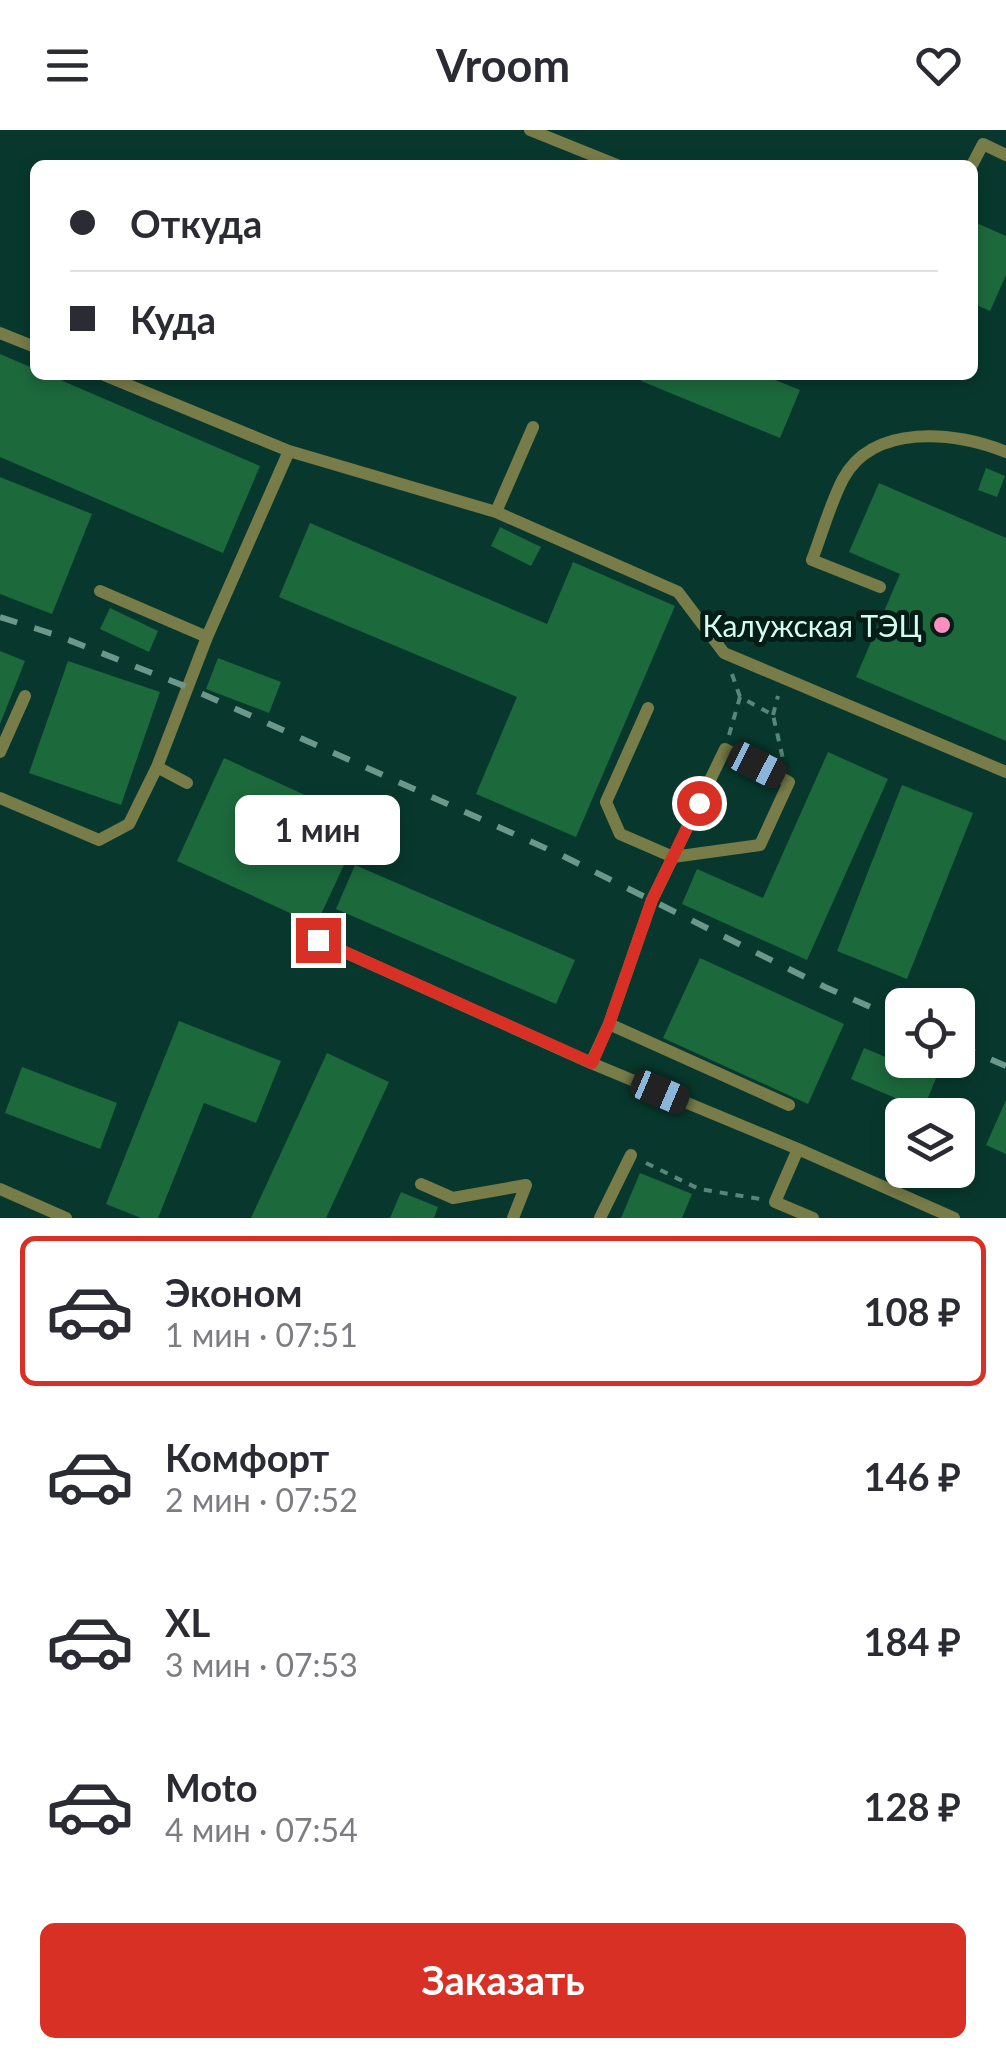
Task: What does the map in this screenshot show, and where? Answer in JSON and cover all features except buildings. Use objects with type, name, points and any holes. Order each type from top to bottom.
[{"type":"lane","points":[[530,130],[605,160]]},
{"type":"lane","points":[[975,160],[983,144],[1006,155]]},
{"type":"lane","points":[[0,333],[30,345]]},
{"type":"lane","points":[[116,380],[290,451],[496,512],[678,592],[724,653],[1006,772]]},
{"type":"lane","points":[[496,512],[534,427]]},
{"type":"lane","points":[[880,587],[812,560],[844,478],[866,450],[916,436],[952,438],[1006,452]]},
{"type":"lane","points":[[0,798],[100,840],[129,824],[290,451]]},
{"type":"lane","points":[[100,592],[207,637]]},
{"type":"lane","points":[[0,752],[25,696]]},
{"type":"lane","points":[[592,1063],[652,900],[673,857],[725,749],[789,782],[760,845],[673,857],[620,834],[606,802],[648,708]]},
{"type":"lane","points":[[157,766],[188,783]]},
{"type":"lane","points":[[318,940],[954,1218]]},
{"type":"lane","points":[[609,1024],[789,1105]]},
{"type":"lane","points":[[798,1149],[774,1202],[813,1218]]},
{"type":"lane","points":[[600,1218],[631,1155]]},
{"type":"lane","points":[[422,1184],[453,1198],[526,1185],[513,1218]]},
{"type":"lane","points":[[0,1189],[66,1218]]},
{"type":"path","points":[[725,749],[740,698],[772,715],[789,782]]},
{"type":"path","points":[[631,1155],[700,1188],[774,1202]]},
{"type":"railway","points":[[0,617],[187,687],[563,856],[885,1013]]},
{"type":"railway","points":[[975,1052],[1006,1066]]},
{"type":"place","name":"Калужская ТЭЦ","points":[[942,625]]},
{"type":"route","points":[[318,940],[592,1063],[652,900],[699,803]]}]
